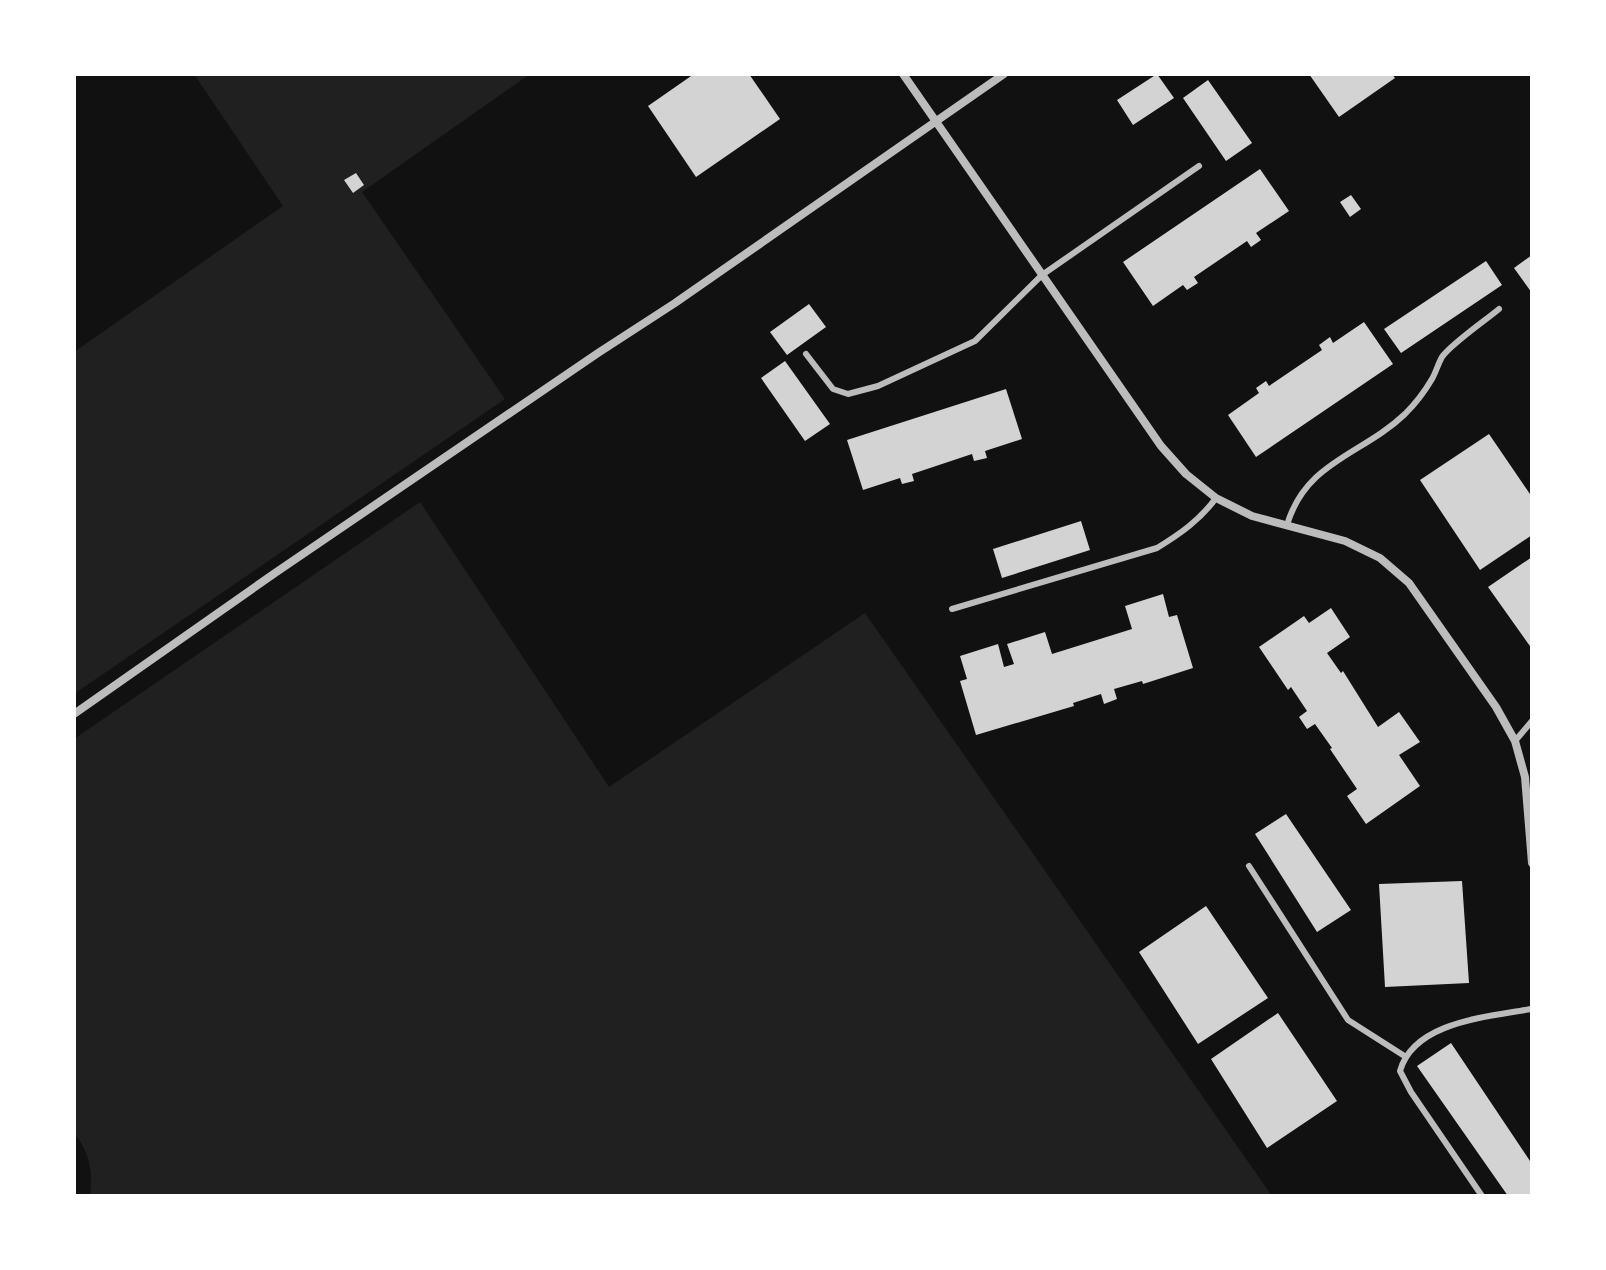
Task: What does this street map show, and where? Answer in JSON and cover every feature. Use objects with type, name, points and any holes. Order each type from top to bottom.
[{"type":"street","points":[[903,74],[1161,446],[1186,474],[1216,498],[1252,516],[1345,541],[1380,558],[1409,583],[1496,707],[1515,741],[1525,777],[1532,863]]},
{"type":"street","points":[[74,714],[1004,74]]},
{"type":"lane","points":[[806,354],[833,389],[848,394],[878,386],[975,341],[1042,275],[1199,166]]},
{"type":"lane","points":[[1287,525],[1300,493],[1315,477],[1408,412],[1444,355],[1499,309]]},
{"type":"lane","points":[[952,609],[1157,548],[1183,532],[1203,515],[1216,498]]},
{"type":"lane","points":[[1515,741],[1532,721]]},
{"type":"lane","points":[[1249,866],[1348,1020],[1406,1057]]},
{"type":"lane","points":[[1482,1196],[1400,1071],[1406,1057],[1421,1040],[1437,1030],[1532,1009]]},
{"type":"shaded area","points":[[194,74],[530,74],[362,192],[505,399],[74,694],[74,352],[283,206]]},
{"type":"shaded area","points":[[420,502],[609,787],[865,613],[1272,1196],[90,1196],[89,1163],[74,1133],[74,739]]},
{"type":"building","points":[[694,74],[749,74],[780,119],[696,177],[648,106]]},
{"type":"building","points":[[1157,74],[1174,98],[1133,125],[1117,100]]},
{"type":"building","points":[[1309,74],[1392,74],[1395,78],[1339,117]]},
{"type":"building","points":[[1208,80],[1252,143],[1226,161],[1183,98]]},
{"type":"building","points":[[1260,169],[1289,211],[1256,233],[1261,240],[1251,247],[1247,241],[1194,277],[1198,283],[1187,290],[1183,285],[1153,306],[1123,262]]},
{"type":"building","points":[[356,173],[364,185],[353,193],[344,180]]},
{"type":"building","points":[[1351,195],[1361,209],[1350,217],[1340,202]]},
{"type":"building","points":[[1532,255],[1532,293],[1514,268]]},
{"type":"building","points":[[1486,261],[1502,285],[1401,353],[1384,329]]},
{"type":"building","points":[[809,304],[826,327],[787,355],[770,332]]},
{"type":"building","points":[[1364,322],[1393,364],[1256,457],[1228,415],[1259,393],[1256,388],[1266,381],[1269,386],[1322,350],[1319,345],[1330,337],[1333,343]]},
{"type":"building","points":[[785,361],[830,424],[805,441],[761,378]]},
{"type":"building","points":[[1006,389],[1022,439],[985,451],[987,458],[974,461],[972,454],[912,474],[914,481],[902,484],[900,478],[863,490],[847,440]]},
{"type":"building","points":[[1489,434],[1532,497],[1532,535],[1480,570],[1420,480]]},
{"type":"building","points":[[1081,521],[1090,550],[1002,578],[993,549]]},
{"type":"building","points":[[1532,557],[1532,649],[1488,587]]},
{"type":"building","points":[[1163,594],[1169,617],[1177,615],[1193,668],[1143,684],[1142,681],[1114,689],[1117,699],[1104,704],[1101,694],[1073,703],[1074,706],[976,735],[960,681],[967,679],[960,656],[998,644],[1004,667],[1014,664],[1007,644],[1045,632],[1052,654],[1132,629],[1125,606]]},
{"type":"building","points":[[1331,608],[1350,637],[1327,653],[1341,673],[1343,671],[1378,727],[1399,712],[1420,742],[1399,755],[1420,786],[1366,824],[1347,796],[1357,789],[1315,724],[1307,729],[1299,717],[1307,711],[1291,687],[1288,690],[1259,647],[1304,616],[1309,623]]},
{"type":"building","points":[[1286,814],[1351,910],[1317,932],[1255,834]]},
{"type":"building","points":[[1462,881],[1469,983],[1385,987],[1379,884]]},
{"type":"building","points":[[1206,906],[1268,998],[1198,1044],[1139,952]]},
{"type":"building","points":[[1278,1013],[1337,1101],[1267,1148],[1211,1059]]},
{"type":"building","points":[[1451,1043],[1532,1164],[1532,1196],[1508,1196],[1417,1066]]}]
